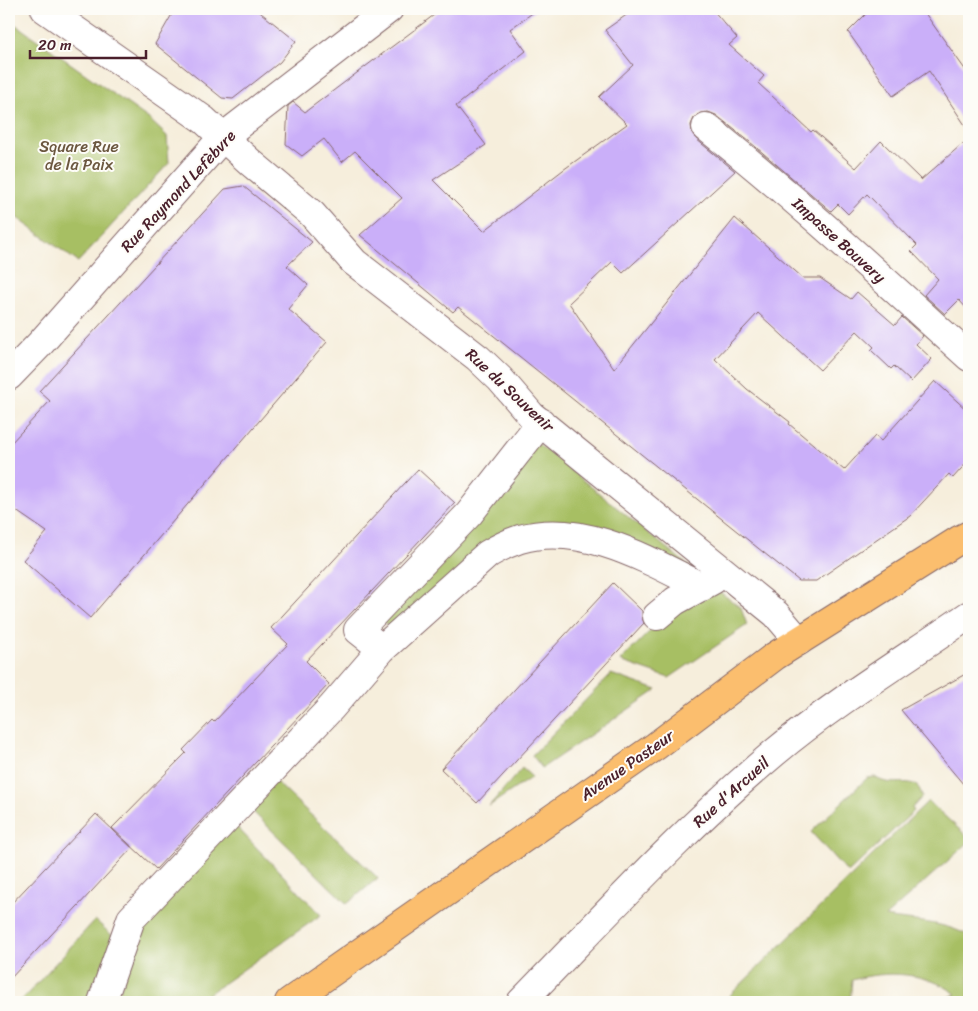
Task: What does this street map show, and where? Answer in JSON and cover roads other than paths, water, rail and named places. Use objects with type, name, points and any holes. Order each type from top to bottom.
[{"type":"main road","name":"Avenue Pasteur","points":[[289,1002],[656,746],[775,656],[959,540],[969,536]]},
{"type":"street","name":"Rue du Souvenir","points":[[45,9],[204,120],[312,214],[354,262],[478,358],[500,379],[531,415],[776,614],[799,641]]},
{"type":"street","name":"Rue Raymond Lefèbvre","points":[[13,364],[223,137],[389,9]]},
{"type":"street","name":"Impasse Bouvery","points":[[706,127],[766,175],[969,357]]},
{"type":"street","points":[[382,649],[358,630],[469,514],[541,422]]},
{"type":"street","points":[[102,1002],[130,919],[332,708],[382,649],[488,554],[520,539],[553,535],[570,536],[592,540],[638,556],[702,587]]},
{"type":"street","points":[[657,616],[675,601],[702,587],[724,572]]},
{"type":"street","name":"Rue d'Arcueil","points":[[521,1002],[705,815],[774,753],[818,718],[969,615]]},
{"type":"park label","name":"Square Rue de la Paix","points":[[79,155]]}]
